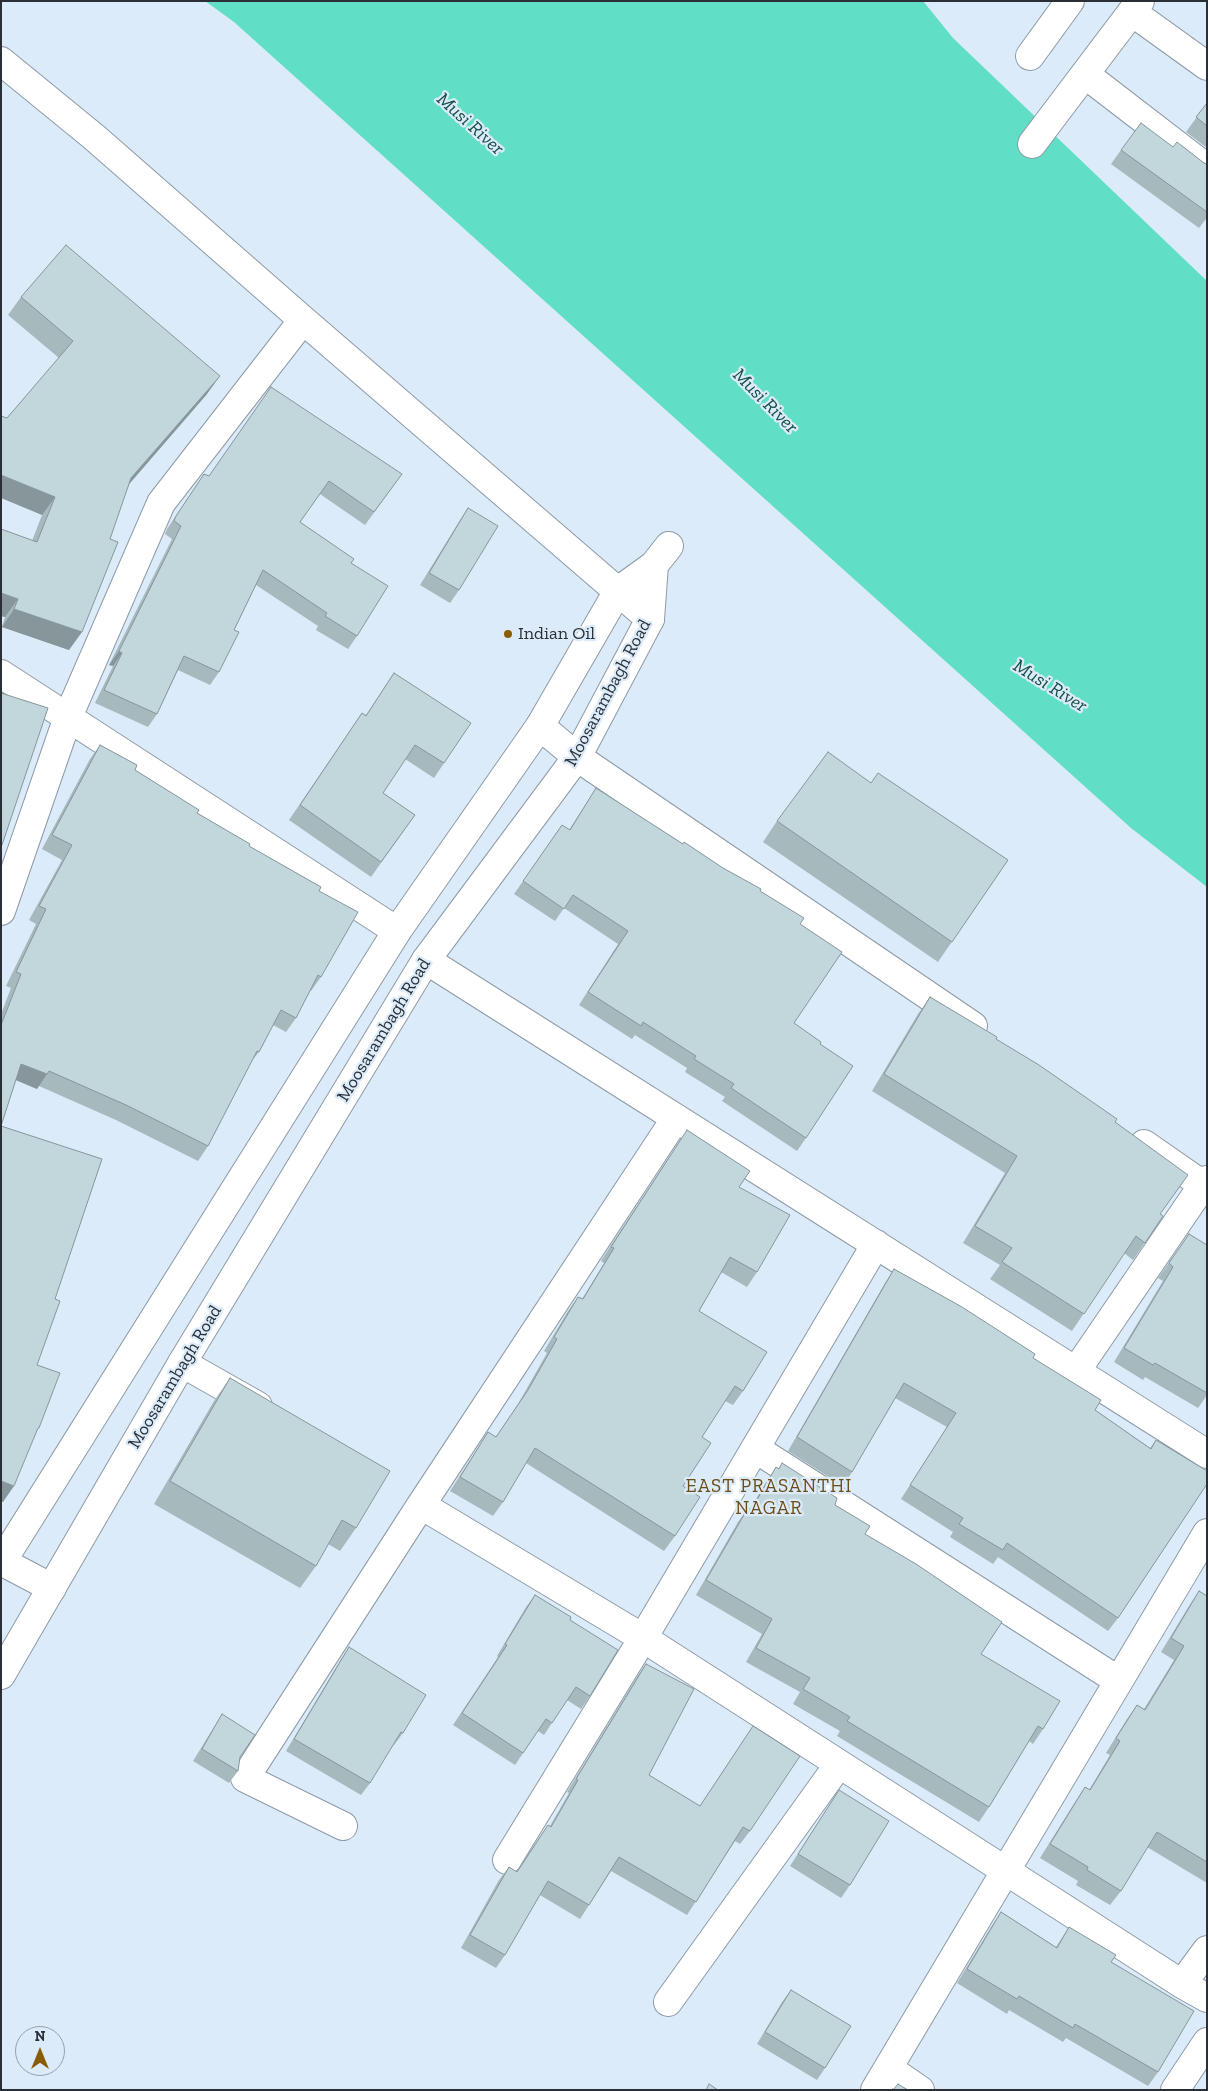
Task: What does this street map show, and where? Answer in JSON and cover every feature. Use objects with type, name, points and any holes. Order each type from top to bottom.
[{"type":"street","points":[[1030,56],[1068,2]]},
{"type":"street","points":[[1032,144],[1136,7],[1207,66]]},
{"type":"street","points":[[1,61],[94,137],[650,619]]},
{"type":"street","points":[[1086,75],[1203,165]]},
{"type":"street","points":[[1,910],[68,717],[161,503],[303,320]]},
{"type":"street","name":"Moosarambagh Road","points":[[1,1675],[182,1363],[426,960],[577,758],[650,619],[662,556],[618,591],[540,726],[397,931],[2,1562]]},
{"type":"street","points":[[1,674],[397,931]]},
{"type":"street","points":[[540,726],[577,758],[991,1038]]},
{"type":"street","points":[[426,960],[1207,1454]]},
{"type":"street","points":[[344,1826],[245,1778],[421,1505],[676,1118]]},
{"type":"street","points":[[1076,1371],[1205,1182],[1122,1128]]},
{"type":"street","points":[[506,1860],[643,1638],[876,1244]]},
{"type":"street","points":[[182,1363],[278,1416]]},
{"type":"street","points":[[756,1449],[1119,1682]]},
{"type":"street","points":[[421,1505],[643,1638],[1182,1984],[1207,1998]]},
{"type":"street","points":[[920,2090],[882,2079],[1207,1533]]},
{"type":"street","points":[[2,1562],[52,1588]]},
{"type":"street","points":[[668,2002],[839,1764]]},
{"type":"street","points":[[1182,1984],[1207,1950]]},
{"type":"street","points":[[1175,2090],[1207,2042]]},
{"type":"water","name":"Musi River","points":[[205,1],[923,1],[953,38],[1207,281],[1207,887],[1131,828],[234,22]]},
{"type":"building","points":[[1207,103],[1207,126],[1196,117]]},
{"type":"building","points":[[1141,123],[1173,147],[1177,142],[1207,164],[1207,212],[1121,150]]},
{"type":"building","points":[[66,245],[220,376],[131,478],[110,539],[118,542],[82,632],[14,609],[18,599],[1,593],[1,529],[37,542],[55,497],[1,475],[1,416],[7,418],[73,341],[21,297]]},
{"type":"building","points":[[271,387],[402,474],[374,512],[329,481],[300,522],[354,559],[351,563],[388,586],[357,636],[325,616],[327,613],[263,570],[234,630],[239,632],[219,672],[184,656],[157,714],[104,690],[122,653],[119,651],[181,526],[174,521],[176,516],[204,474],[209,476]]},
{"type":"building","points":[[468,508],[498,526],[459,590],[429,573]]},
{"type":"building","points":[[394,673],[471,723],[444,763],[415,745],[383,793],[415,815],[381,862],[300,805],[362,713],[366,716]]},
{"type":"building","points":[[1,693],[48,708],[2,845],[1,845]]},
{"type":"building","points":[[100,745],[137,765],[135,770],[199,810],[197,813],[250,844],[249,846],[321,887],[319,891],[358,912],[321,977],[318,975],[296,1018],[281,1010],[259,1052],[257,1051],[208,1146],[126,1105],[49,1071],[47,1074],[21,1064],[1,1126],[1,1025],[21,974],[16,972],[46,909],[39,906],[72,845],[52,835]]},
{"type":"building","points":[[828,752],[871,783],[878,773],[1008,860],[952,942],[777,821]]},
{"type":"building","points":[[596,788],[683,844],[684,842],[723,868],[761,889],[760,891],[804,918],[800,924],[842,952],[794,1023],[821,1042],[820,1044],[853,1066],[806,1138],[731,1088],[734,1084],[694,1059],[696,1056],[643,1022],[641,1026],[588,992],[628,931],[573,895],[564,909],[523,881],[562,825],[570,830]]},
{"type":"building","points":[[930,997],[997,1037],[996,1039],[1039,1065],[1117,1119],[1115,1122],[1188,1175],[1160,1214],[1163,1216],[1145,1243],[1136,1236],[1084,1314],[1002,1262],[1012,1248],[975,1226],[1017,1156],[884,1074]]},
{"type":"building","points":[[1,1126],[102,1159],[55,1299],[60,1301],[37,1365],[60,1373],[14,1486],[1,1481]]},
{"type":"building","points":[[687,1130],[750,1171],[739,1187],[790,1215],[757,1272],[730,1257],[699,1311],[767,1352],[743,1391],[735,1386],[702,1437],[711,1443],[683,1486],[700,1497],[675,1536],[535,1448],[503,1502],[460,1477],[488,1432],[496,1437],[528,1390],[557,1339],[554,1337],[578,1297],[583,1299],[614,1248],[611,1247]]},
{"type":"building","points":[[1189,1234],[1207,1245],[1207,1393],[1155,1363],[1153,1365],[1124,1348],[1173,1267],[1169,1263]]},
{"type":"building","points":[[894,1269],[962,1307],[1035,1354],[1033,1358],[1101,1400],[1095,1410],[1151,1449],[1156,1440],[1207,1471],[1207,1484],[1118,1618],[1007,1543],[1003,1550],[959,1524],[963,1518],[910,1485],[956,1413],[904,1383],[852,1472],[797,1437]]},
{"type":"building","points":[[230,1378],[390,1471],[356,1528],[342,1520],[316,1566],[170,1481]]},
{"type":"building","points":[[782,1463],[837,1498],[835,1505],[870,1526],[865,1534],[916,1564],[1002,1622],[981,1654],[1060,1701],[1043,1729],[1038,1726],[989,1807],[847,1721],[850,1717],[803,1689],[810,1678],[756,1648],[772,1619],[706,1580],[748,1508],[751,1510],[776,1467],[779,1469]]},
{"type":"building","points":[[1199,1591],[1207,1596],[1207,1862],[1157,1832],[1121,1891],[1087,1870],[1088,1867],[1050,1844],[1085,1787],[1090,1790],[1120,1741],[1116,1738],[1137,1705],[1145,1710],[1184,1646],[1171,1638]]},
{"type":"building","points":[[535,1595],[571,1617],[570,1620],[618,1650],[590,1696],[576,1687],[552,1723],[546,1719],[523,1753],[462,1713],[507,1645],[505,1644]]},
{"type":"building","points":[[349,1647],[426,1695],[370,1783],[294,1739]]},
{"type":"building","points":[[646,1664],[694,1689],[649,1775],[700,1806],[753,1726],[800,1756],[750,1831],[743,1827],[696,1902],[619,1857],[589,1905],[548,1881],[505,1955],[470,1935],[509,1867],[517,1872],[548,1825],[551,1827],[578,1780],[576,1779]]},
{"type":"building","points":[[222,1714],[255,1735],[240,1757],[238,1771],[202,1749]]},
{"type":"building","points":[[839,1790],[889,1821],[850,1885],[798,1854]]},
{"type":"building","points":[[1001,1912],[1057,1948],[1069,1927],[1116,1955],[1111,1962],[1194,2011],[1158,2072],[1075,2024],[1073,2028],[1019,1996],[1017,1999],[967,1969]]},
{"type":"building","points":[[791,1990],[851,2026],[825,2068],[765,2032]]},
{"type":"building","points":[[709,2084],[718,2090],[706,2090]]},
{"type":"building","points":[[898,2084],[908,2090],[893,2090]]},
{"type":"place","name":"Indian Oil","points":[[508,634]]},
{"type":"district","name":"EAST PRASANTHI NAGAR","points":[[769,1498]]}]
